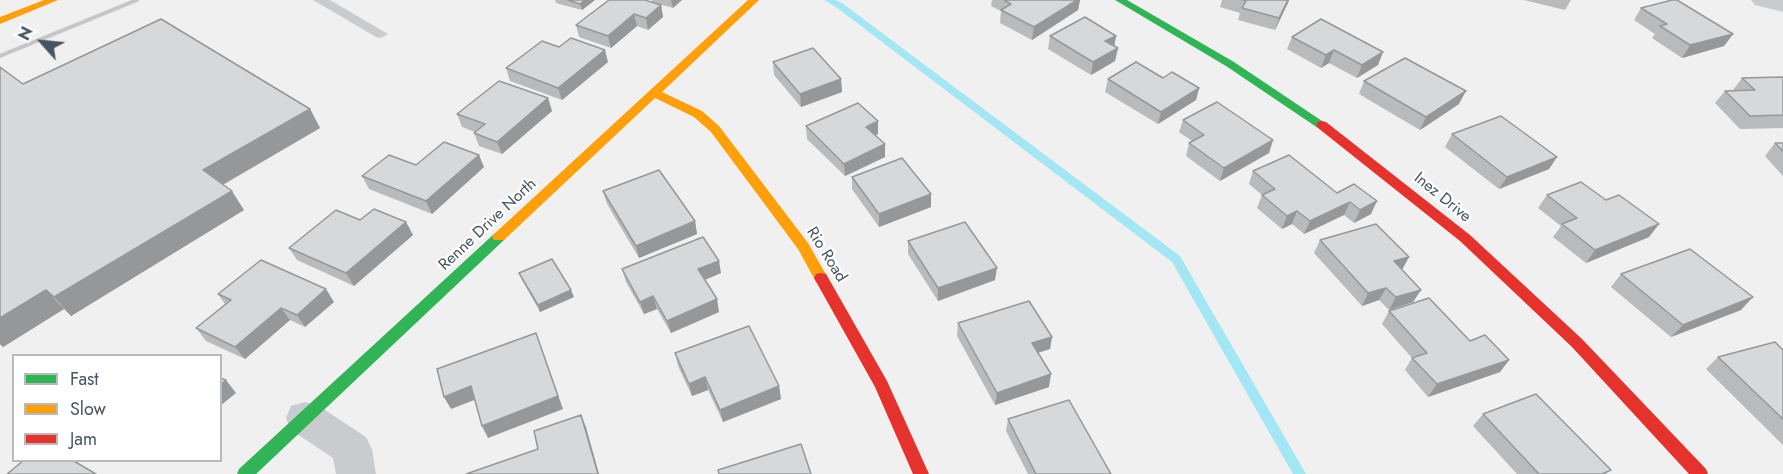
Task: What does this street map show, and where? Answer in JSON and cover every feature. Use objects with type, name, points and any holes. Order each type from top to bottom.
[{"type":"street","points":[[0,21],[53,0]]},
{"type":"street","name":"Renne Drive North","points":[[245,474],[754,0]]},
{"type":"street","name":"Inez Drive","points":[[1120,0],[1230,64],[1304,112],[1369,160],[1465,238],[1577,343],[1700,474]]},
{"type":"street","name":"Rio Road","points":[[654,93],[698,114],[715,129],[803,246],[882,385],[921,474]]},
{"type":"street","points":[[305,418],[352,449],[356,474]]},
{"type":"lane","points":[[320,0],[381,34]]},
{"type":"building","points":[[568,0],[585,0],[580,4]]},
{"type":"building","points":[[609,0],[645,0],[661,5],[646,18],[634,14],[608,36],[576,25]]},
{"type":"building","points":[[1004,0],[1077,0],[1034,27],[1001,10],[1011,4]]},
{"type":"building","points":[[1243,0],[1288,0],[1279,18],[1242,8],[1246,1]]},
{"type":"building","points":[[1677,0],[1733,34],[1690,45],[1660,26],[1667,24],[1641,8]]},
{"type":"building","points":[[1085,17],[1116,36],[1105,41],[1118,48],[1093,62],[1050,36]]},
{"type":"building","points":[[161,19],[310,109],[203,170],[232,191],[54,297],[46,290],[0,318],[0,67],[23,84]]},
{"type":"building","points":[[1321,19],[1383,52],[1362,65],[1334,50],[1326,55],[1292,37]]},
{"type":"building","points":[[571,38],[605,50],[558,88],[506,68],[542,41],[559,47]]},
{"type":"building","points":[[813,48],[841,79],[800,94],[773,62]]},
{"type":"building","points":[[1405,58],[1466,91],[1426,117],[1364,81]]},
{"type":"building","points":[[1136,62],[1163,78],[1172,72],[1199,88],[1161,112],[1108,79]]},
{"type":"building","points":[[1783,77],[1783,115],[1750,116],[1725,91],[1755,90],[1742,78]]},
{"type":"building","points":[[499,81],[548,98],[497,142],[474,133],[485,124],[457,114]]},
{"type":"building","points":[[1217,102],[1273,140],[1224,168],[1189,143],[1204,135],[1183,120]]},
{"type":"building","points":[[858,103],[878,121],[866,127],[885,144],[844,164],[806,126]]},
{"type":"building","points":[[1501,116],[1557,157],[1507,177],[1452,134]]},
{"type":"building","points":[[444,142],[479,155],[426,201],[362,176],[389,155],[416,165]]},
{"type":"building","points":[[1775,143],[1783,143],[1783,151]]},
{"type":"building","points":[[1289,155],[1337,193],[1354,184],[1377,201],[1360,210],[1350,202],[1310,221],[1297,211],[1287,216],[1262,195],[1275,189],[1253,171]]},
{"type":"building","points":[[902,158],[931,194],[879,214],[852,177]]},
{"type":"building","points":[[659,170],[695,221],[636,246],[603,191]]},
{"type":"building","points":[[1581,182],[1606,200],[1619,195],[1659,224],[1595,250],[1562,224],[1577,218],[1547,195]]},
{"type":"building","points":[[374,209],[406,222],[346,273],[289,248],[336,210],[360,220]]},
{"type":"building","points":[[965,222],[997,268],[938,288],[908,241]]},
{"type":"building","points":[[1376,224],[1409,257],[1394,261],[1421,290],[1396,297],[1386,288],[1368,293],[1320,240]]},
{"type":"building","points":[[703,237],[719,261],[698,269],[717,299],[667,321],[653,296],[640,302],[622,269]]},
{"type":"building","points":[[1690,249],[1753,297],[1683,325],[1621,274]]},
{"type":"building","points":[[552,259],[571,290],[538,305],[519,273]]},
{"type":"building","points":[[261,260],[326,289],[297,315],[281,308],[235,347],[196,328],[231,300],[218,294]]},
{"type":"building","points":[[1429,298],[1470,341],[1485,335],[1509,360],[1437,384],[1412,358],[1427,353],[1389,311]]},
{"type":"building","points":[[1029,301],[1052,337],[1032,343],[1051,374],[997,393],[958,323]]},
{"type":"building","points":[[749,326],[779,386],[720,410],[705,377],[689,384],[675,353]]},
{"type":"building","points":[[536,333],[558,396],[482,426],[471,386],[444,397],[437,369]]},
{"type":"building","points":[[1775,342],[1783,350],[1783,419],[1718,357]]},
{"type":"building","points":[[1536,394],[1611,470],[1602,474],[1539,474],[1483,414]]},
{"type":"building","points":[[1069,400],[1111,474],[1036,474],[1008,419]]},
{"type":"building","points":[[581,415],[598,474],[466,474],[538,449],[534,431]]},
{"type":"building","points":[[801,444],[811,474],[719,474],[718,470]]},
{"type":"building","points":[[22,462],[75,462],[96,474],[7,474]]},
{"type":"waterway","points":[[828,0],[839,5],[1176,259],[1300,474]]},
{"type":"railway","points":[[0,56],[137,0]]},
{"type":"traffic: fast","points":[[1120,0],[1230,64],[1322,125]]},
{"type":"traffic: fast","points":[[245,474],[499,237]]},
{"type":"traffic: slow","points":[[0,21],[53,0]]},
{"type":"traffic: slow","points":[[499,237],[754,0]]},
{"type":"traffic: slow","points":[[654,93],[698,114],[715,129],[803,246],[821,278]]},
{"type":"traffic: jam","points":[[1322,125],[1465,238],[1577,343],[1700,474]]},
{"type":"traffic: jam","points":[[821,278],[882,385],[921,474]]}]
